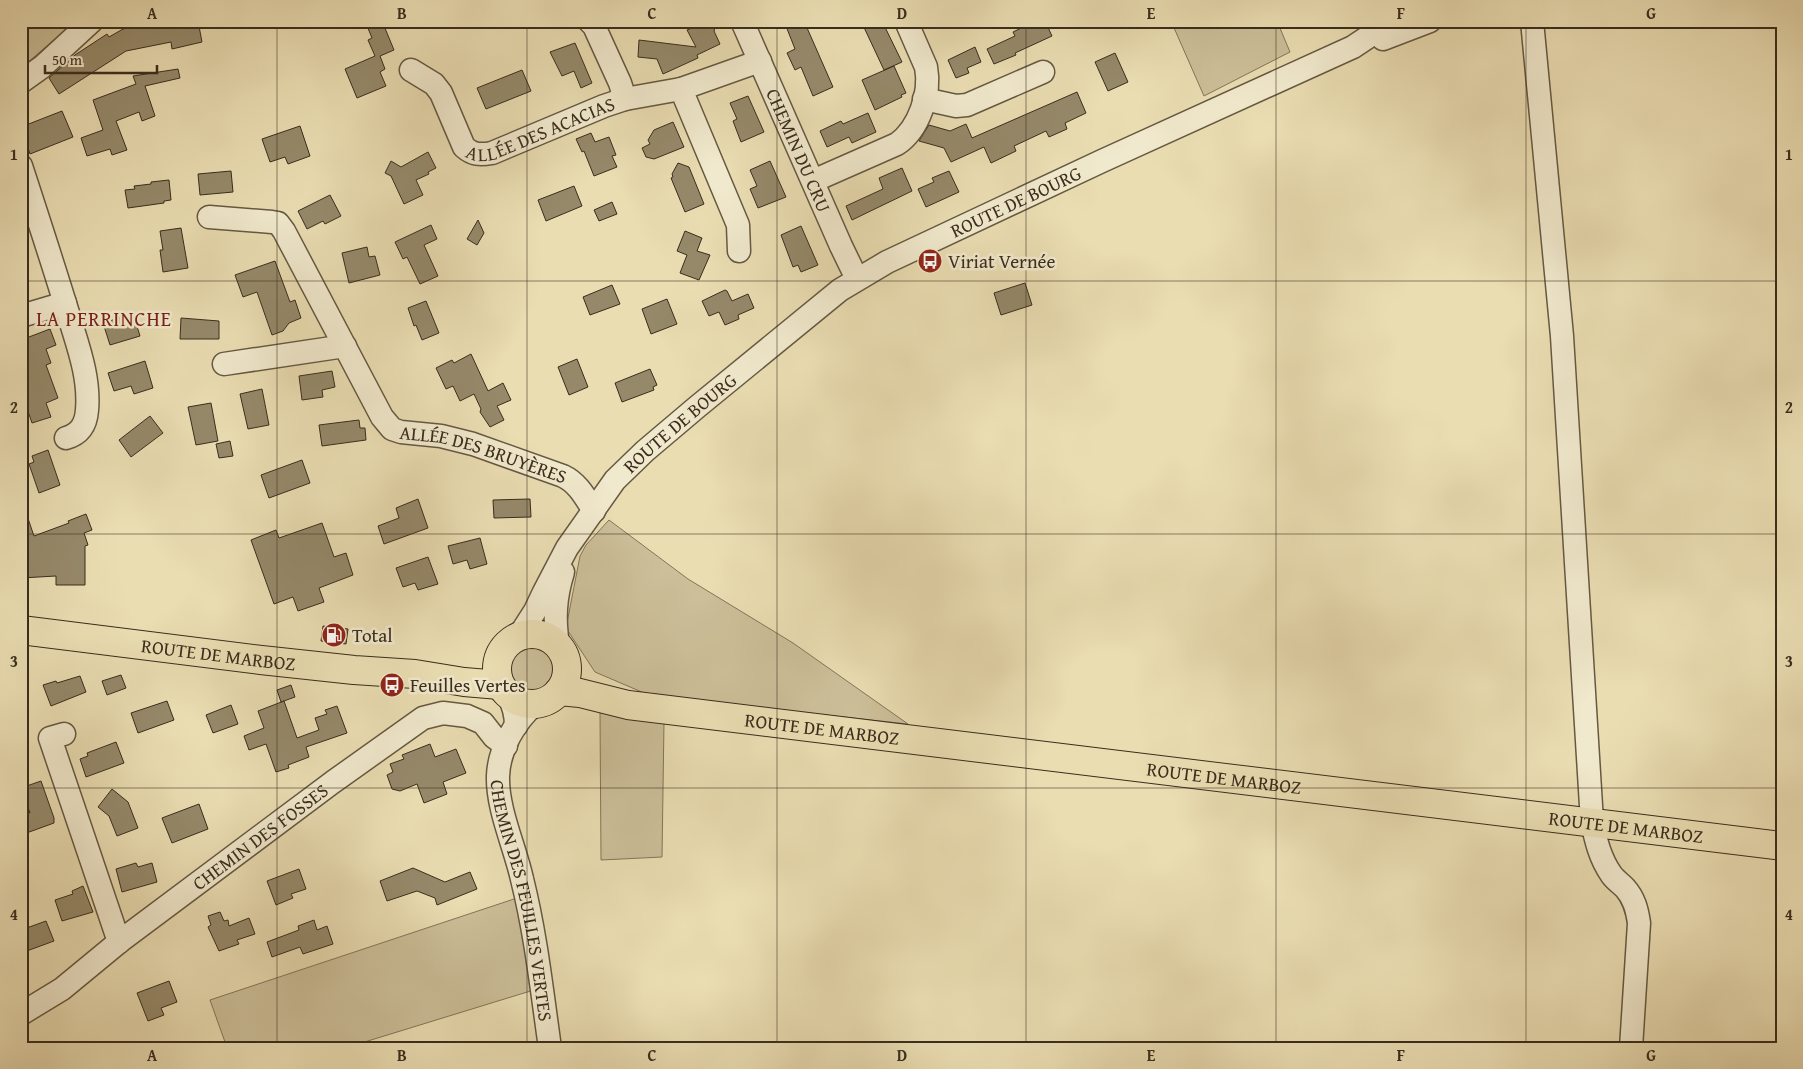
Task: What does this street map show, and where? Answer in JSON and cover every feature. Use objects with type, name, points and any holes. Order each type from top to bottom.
[{"type":"main road","name":"ROUTE DE MARBOZ","points":[[21,630],[261,660],[354,670],[415,674],[504,690]]},
{"type":"main road","points":[[529,634],[549,638],[561,668],[552,697],[535,704],[525,704],[504,690],[497,675],[499,655],[504,647],[519,636],[529,634]]},
{"type":"main road","name":"ROUTE DE MARBOZ","points":[[415,674],[482,663],[499,655]]},
{"type":"main road","name":"ROUTE DE MARBOZ","points":[[561,668],[580,693],[628,705],[1782,846]]},
{"type":"street","points":[[21,82],[42,67],[92,21]]},
{"type":"street","name":"ALLÉE DES ACACIAS","points":[[589,21],[594,26],[620,83],[624,99]]},
{"type":"street","name":"CHEMIN DU CRU","points":[[742,21],[857,279]]},
{"type":"street","points":[[813,181],[897,144],[904,139],[917,121],[928,83],[926,67],[906,21]]},
{"type":"street","name":"ROUTE DE BOURG","points":[[519,636],[536,611],[567,548],[615,480],[645,451],[840,290],[887,262],[1353,47],[1377,31],[1397,21]]},
{"type":"street","name":"ROUTE DE BOURG","points":[[1353,47],[1378,41],[1430,21]]},
{"type":"street","points":[[1532,21],[1562,336],[1592,822],[1597,846],[1604,861],[1612,876],[1625,887],[1638,909],[1639,942],[1631,1048]]},
{"type":"street","name":"ALLÉE DES ACACIAS","points":[[411,70],[434,84],[441,93],[464,147],[471,153],[480,155],[492,153],[624,99],[681,89],[760,61]]},
{"type":"street","points":[[924,99],[956,106],[967,105],[1043,72]]},
{"type":"street","points":[[681,89],[738,225],[739,251]]},
{"type":"street","points":[[21,166],[83,362],[88,393],[88,411],[81,430],[74,436],[66,438]]},
{"type":"street","name":"ALLÉE DES BRUYÈRES","points":[[208,216],[263,221],[278,224],[284,230],[382,417],[392,429],[401,432],[441,436],[473,444],[572,480],[578,487],[587,520]]},
{"type":"street","points":[[21,316],[65,303]]},
{"type":"street","points":[[224,364],[344,346]]},
{"type":"street","name":"ROUTE DE BOURG","points":[[561,668],[554,622],[557,596],[562,574],[587,520]]},
{"type":"street","points":[[504,690],[514,705],[516,715],[511,736]]},
{"type":"street","points":[[511,736],[523,714],[535,704]]},
{"type":"street","name":"CHEMIN DES FOSSES","points":[[21,1014],[62,989],[119,942],[333,782],[423,718],[443,713],[466,716],[483,723],[494,737],[511,736]]},
{"type":"street","points":[[64,734],[50,738],[119,942]]},
{"type":"street","name":"CHEMIN DES FEUILLES VERTES","points":[[511,736],[500,765],[500,791],[534,936],[550,1048]]},
{"type":"shaded area","points":[[21,21],[76,21],[27,63],[21,55]]},
{"type":"shaded area","points":[[1171,21],[1277,21],[1290,52],[1204,96]]},
{"type":"shaded area","points":[[609,520],[688,579],[793,643],[908,724],[688,700],[644,693],[595,672],[566,628],[580,556],[586,545]]},
{"type":"shaded area","points":[[533,643],[543,645],[551,650],[556,658],[558,668],[556,678],[551,686],[543,691],[533,693],[523,691],[515,686],[510,678],[508,668],[510,658],[515,650],[523,645]]},
{"type":"shaded area","points":[[600,713],[664,722],[662,857],[601,860]]},
{"type":"shaded area","points":[[520,897],[537,989],[345,1048],[207,1048],[225,1042],[210,1000]]},
{"type":"building","points":[[162,21],[198,21],[202,42],[172,49],[171,42],[126,51],[59,94],[49,78],[75,55],[107,34],[109,37],[123,29]]},
{"type":"building","points":[[365,21],[382,21],[394,50],[380,56],[385,69],[380,72],[386,86],[357,98],[345,69],[375,56],[368,40],[372,38]]},
{"type":"building","points":[[688,21],[717,21],[714,31],[720,44],[697,55],[698,58],[663,74],[657,59],[638,57],[639,40],[696,47],[687,30],[692,28]]},
{"type":"building","points":[[784,21],[804,21],[833,87],[813,96],[801,67],[795,70],[787,53],[795,49]]},
{"type":"building","points":[[861,21],[882,21],[902,62],[884,70]]},
{"type":"building","points":[[1036,21],[1045,21],[1052,36],[994,64],[987,49],[1015,36],[1013,32]]},
{"type":"building","points":[[575,43],[592,83],[581,88],[574,71],[562,76],[550,52]]},
{"type":"building","points":[[975,47],[981,62],[967,68],[969,73],[956,78],[948,60]]},
{"type":"building","points":[[1115,53],[1128,82],[1108,91],[1095,62]]},
{"type":"building","points":[[894,66],[906,93],[901,95],[902,97],[875,110],[862,80]]},
{"type":"building","points":[[178,69],[180,78],[145,86],[155,116],[142,121],[139,112],[116,121],[127,150],[112,155],[110,149],[87,156],[81,138],[103,130],[93,100],[136,84],[133,76]]},
{"type":"building","points":[[522,70],[531,91],[486,109],[477,88]]},
{"type":"building","points":[[1077,92],[1086,113],[1065,123],[1067,129],[1049,137],[1046,131],[1014,146],[1016,151],[991,163],[984,147],[951,162],[944,148],[919,141],[929,125],[950,131],[966,124],[972,138]]},
{"type":"building","points":[[748,96],[764,132],[741,142],[733,121],[737,119],[730,103]]},
{"type":"building","points":[[62,111],[73,137],[30,154],[21,127]]},
{"type":"building","points":[[868,113],[876,132],[852,143],[849,137],[827,147],[820,131],[841,121],[843,124]]},
{"type":"building","points":[[673,122],[684,147],[654,159],[646,157],[642,148],[650,144],[648,140],[654,130]]},
{"type":"building","points":[[300,126],[310,156],[288,164],[285,157],[270,162],[262,139]]},
{"type":"building","points":[[591,133],[595,142],[609,137],[616,155],[612,156],[617,167],[594,176],[584,151],[582,152],[576,139]]},
{"type":"building","points":[[428,152],[436,168],[428,172],[429,174],[416,180],[423,195],[404,204],[391,176],[385,173],[391,161],[401,167]]},
{"type":"building","points":[[770,161],[786,197],[758,208],[750,189],[757,186],[750,170]]},
{"type":"building","points":[[678,163],[689,167],[704,204],[685,212],[671,178]]},
{"type":"building","points":[[902,168],[912,191],[852,220],[846,206],[883,189],[879,178]]},
{"type":"building","points":[[231,171],[233,192],[200,195],[198,174]]},
{"type":"building","points":[[949,171],[959,192],[926,207],[918,189],[934,182],[932,178]]},
{"type":"building","points":[[169,180],[171,200],[164,201],[164,203],[128,208],[125,190],[135,189],[134,186],[151,184],[151,182]]},
{"type":"building","points":[[574,186],[582,206],[546,221],[538,200]]},
{"type":"building","points":[[330,195],[341,216],[325,224],[323,221],[307,229],[298,211]]},
{"type":"building","points":[[612,202],[617,214],[599,221],[594,210]]},
{"type":"building","points":[[478,220],[484,233],[477,245],[467,239]]},
{"type":"building","points":[[431,225],[437,239],[424,245],[438,276],[420,284],[407,257],[403,259],[395,242]]},
{"type":"building","points":[[801,226],[818,265],[801,272],[798,265],[793,267],[781,235]]},
{"type":"building","points":[[181,228],[188,268],[163,272],[160,250],[163,250],[160,231]]},
{"type":"building","points":[[685,231],[702,238],[697,251],[710,255],[699,280],[680,273],[687,255],[677,251]]},
{"type":"building","points":[[367,247],[369,257],[375,256],[380,275],[349,283],[342,253]]},
{"type":"building","points":[[275,261],[290,302],[295,300],[301,318],[289,323],[283,331],[272,335],[257,292],[243,297],[235,275]]},
{"type":"building","points":[[1025,283],[1032,305],[1001,315],[994,293]]},
{"type":"building","points":[[612,285],[620,304],[590,315],[583,297]]},
{"type":"building","points":[[725,290],[732,301],[748,294],[754,308],[738,315],[739,319],[725,325],[719,312],[709,316],[702,301]]},
{"type":"building","points":[[667,299],[677,324],[651,334],[642,309]]},
{"type":"building","points":[[426,301],[439,333],[422,340],[416,325],[414,326],[408,308]]},
{"type":"building","points":[[125,316],[128,326],[136,323],[140,336],[110,345],[103,323]]},
{"type":"building","points":[[181,318],[219,321],[219,339],[180,339]]},
{"type":"building","points":[[50,329],[56,345],[46,349],[51,363],[46,365],[58,398],[46,403],[51,417],[32,423],[21,391],[21,340]]},
{"type":"building","points":[[471,354],[488,391],[503,383],[511,400],[497,406],[504,420],[490,427],[480,412],[481,409],[474,394],[460,401],[453,386],[446,389],[436,368],[452,360],[454,363]]},
{"type":"building","points":[[577,359],[588,387],[569,395],[558,367]]},
{"type":"building","points":[[145,361],[153,388],[134,394],[131,386],[114,391],[108,373]]},
{"type":"building","points":[[650,369],[657,385],[653,387],[654,390],[622,402],[615,383]]},
{"type":"building","points":[[332,371],[335,387],[322,390],[323,397],[302,400],[299,376]]},
{"type":"building","points":[[262,389],[269,425],[248,429],[240,394]]},
{"type":"building","points":[[211,403],[218,441],[196,445],[188,407]]},
{"type":"building","points":[[150,416],[163,433],[131,457],[119,440]]},
{"type":"building","points":[[359,420],[360,428],[365,428],[366,440],[322,446],[319,425]]},
{"type":"building","points":[[230,441],[233,456],[219,458],[216,444]]},
{"type":"building","points":[[48,450],[60,485],[39,493],[29,464],[34,462],[32,456]]},
{"type":"building","points":[[302,460],[310,483],[269,498],[261,475]]},
{"type":"building","points":[[418,499],[428,528],[384,544],[378,526],[399,518],[396,508]]},
{"type":"building","points":[[530,499],[531,517],[494,518],[493,500]]},
{"type":"building","points":[[23,504],[34,536],[69,523],[68,521],[86,514],[92,530],[84,533],[88,545],[85,546],[85,585],[56,585],[56,576],[21,578],[21,505]]},
{"type":"building","points":[[322,523],[334,557],[346,553],[353,575],[319,588],[324,602],[298,611],[293,597],[274,604],[251,540],[276,530],[279,538]]},
{"type":"building","points":[[480,538],[487,564],[470,569],[467,560],[453,564],[448,546]]},
{"type":"building","points":[[428,557],[438,584],[418,590],[415,583],[403,587],[396,568]]},
{"type":"building","points":[[323,626],[348,629],[346,644],[321,641]]},
{"type":"building","points":[[121,675],[126,688],[107,695],[102,681]]},
{"type":"building","points":[[80,676],[86,692],[51,706],[43,685]]},
{"type":"building","points":[[291,685],[295,697],[281,702],[277,690]]},
{"type":"building","points":[[167,701],[174,720],[138,733],[131,713]]},
{"type":"building","points":[[284,701],[297,738],[319,730],[315,718],[327,714],[325,710],[337,706],[347,733],[306,747],[309,757],[288,765],[289,768],[276,772],[266,744],[249,750],[244,736],[264,728],[258,711]]},
{"type":"building","points":[[231,705],[238,724],[213,733],[206,715]]},
{"type":"building","points":[[116,742],[124,763],[86,777],[80,759],[88,756],[87,753]]},
{"type":"building","points":[[430,744],[435,757],[456,749],[466,773],[443,782],[447,794],[424,803],[417,784],[400,791],[392,789],[387,775],[393,772],[390,764],[404,759],[402,755]]},
{"type":"building","points":[[41,781],[54,823],[21,835],[21,809],[30,813],[21,788]]},
{"type":"building","points":[[112,789],[128,802],[138,828],[117,836],[109,816],[98,807]]},
{"type":"building","points":[[199,804],[208,829],[172,843],[162,818]]},
{"type":"building","points":[[136,863],[138,867],[152,863],[157,882],[122,892],[116,869]]},
{"type":"building","points":[[413,868],[445,882],[470,872],[477,889],[437,905],[435,898],[417,891],[387,901],[380,881]]},
{"type":"building","points":[[299,869],[306,889],[291,894],[293,898],[276,905],[267,881]]},
{"type":"building","points":[[83,886],[93,912],[62,921],[55,900],[73,894],[72,891]]},
{"type":"building","points":[[220,912],[224,921],[228,920],[229,926],[249,918],[255,934],[237,940],[239,944],[219,951],[208,927],[211,925],[208,916]]},
{"type":"building","points":[[314,920],[317,930],[327,926],[333,944],[303,954],[300,947],[272,957],[267,942],[299,930],[298,926]]},
{"type":"building","points":[[46,921],[54,941],[24,952],[21,945],[21,930]]},
{"type":"building","points":[[169,981],[177,1002],[161,1008],[164,1015],[148,1021],[137,993]]},
{"type":"place","name":"Viriat Vernée","points":[[930,261]]},
{"type":"place","name":"Total","points":[[334,635]]},
{"type":"place","name":"Feuilles Vertes","points":[[392,685]]},
{"type":"district","name":"LA PERRINCHE","points":[[104,319]]}]
